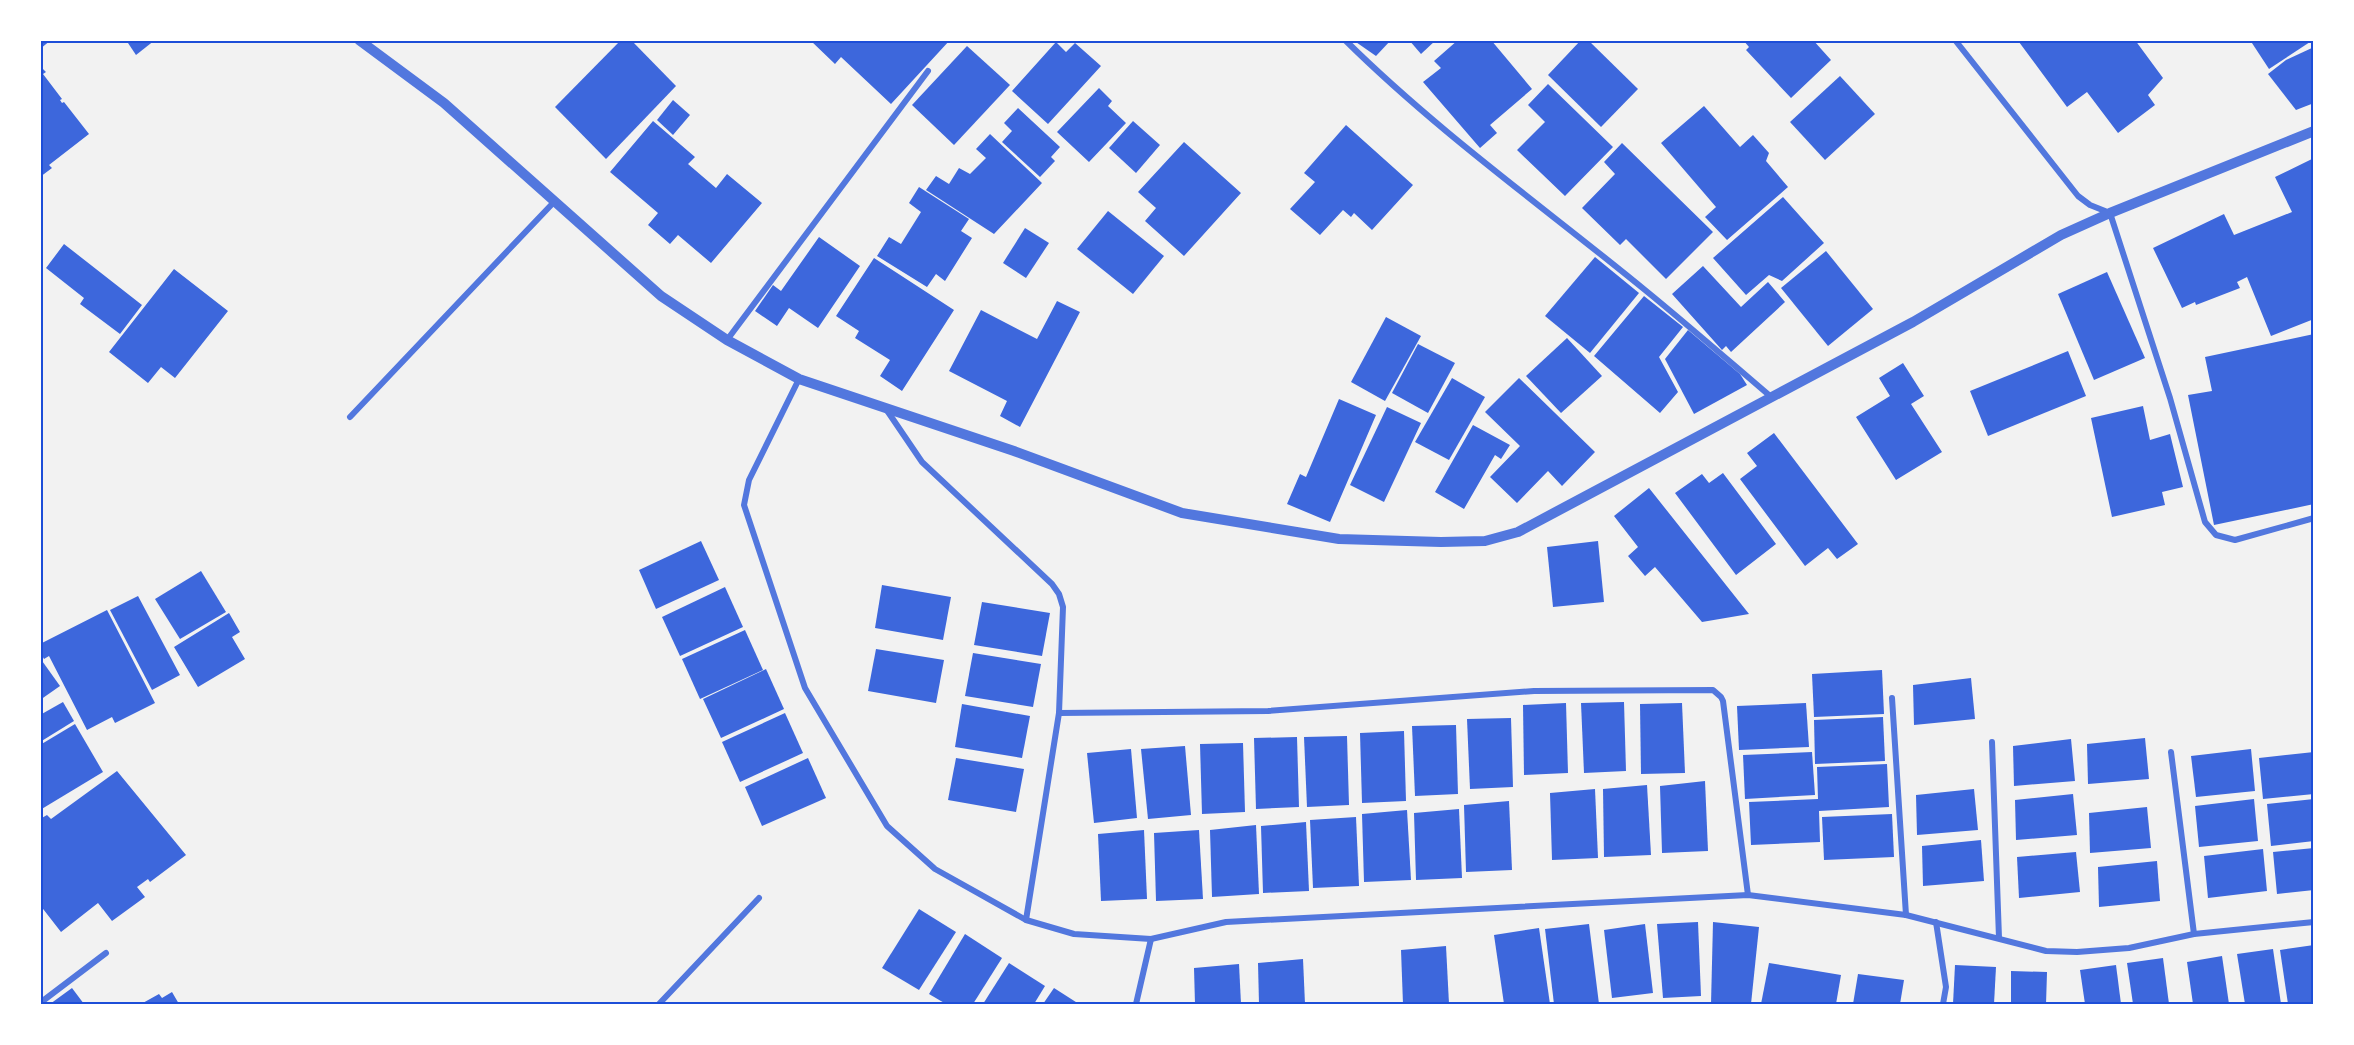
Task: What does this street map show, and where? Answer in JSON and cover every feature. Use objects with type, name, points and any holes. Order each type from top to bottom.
[{"type":"street","points":[[359,40],[444,103],[661,296],[728,340],[799,379],[884,406],[1182,513],[1339,539],[1442,542],[1485,540],[1518,532],[1913,322],[2061,235],[2313,131]]},
{"type":"street","points":[[1345,40],[1379,74],[1479,158],[1645,290],[1770,396]]},
{"type":"street","points":[[1955,40],[2078,196],[2090,205],[2110,213]]},
{"type":"street","points":[[728,340],[928,71]]},
{"type":"street","points":[[350,417],[554,202]]},
{"type":"street","points":[[2110,213],[2170,398],[2205,522],[2216,535],[2235,540],[2313,518]]},
{"type":"street","points":[[799,379],[749,480],[744,505],[805,688],[887,826],[934,869],[1026,920],[1074,934],[1151,939],[1226,922],[1748,895],[1906,915],[2046,951],[2077,952],[2129,948],[2194,934],[2313,922]]},
{"type":"street","points":[[884,406],[922,462],[1038,570],[1059,594],[1063,607],[1059,712],[1026,920]]},
{"type":"street","points":[[1059,712],[1268,711],[1534,691],[1708,688],[1718,693],[1723,701],[1748,895]]},
{"type":"street","points":[[1892,698],[1906,915]]},
{"type":"street","points":[[1992,742],[1999,938]]},
{"type":"street","points":[[2171,753],[2194,934]]},
{"type":"street","points":[[659,1005],[759,898]]},
{"type":"street","points":[[1936,922],[1946,987],[1943,1005]]},
{"type":"street","points":[[1136,1005],[1151,939]]},
{"type":"street","points":[[40,1003],[106,953]]},
{"type":"building","points":[[40,40],[51,40],[40,49]]},
{"type":"building","points":[[126,40],[155,40],[136,55]]},
{"type":"building","points":[[621,40],[631,40],[676,86],[606,159],[555,107]]},
{"type":"building","points":[[810,40],[950,40],[891,104],[841,57],[835,64]]},
{"type":"building","points":[[1353,40],[1391,40],[1376,56]]},
{"type":"building","points":[[1409,40],[1436,40],[1421,54]]},
{"type":"building","points":[[1458,40],[1491,40],[1532,89],[1490,125],[1497,133],[1480,148],[1423,82],[1441,68],[1434,61]]},
{"type":"building","points":[[1581,40],[1588,40],[1638,89],[1601,127],[1548,75]]},
{"type":"building","points":[[1743,40],[1813,40],[1831,60],[1791,98],[1746,50],[1749,47]]},
{"type":"building","points":[[2021,40],[2135,40],[2163,78],[2148,95],[2155,105],[2118,133],[2087,92],[2067,107],[2019,42]]},
{"type":"building","points":[[2250,40],[2313,40],[2269,69]]},
{"type":"building","points":[[1056,42],[1066,52],[1075,43],[1101,66],[1048,124],[1012,91]]},
{"type":"building","points":[[967,46],[1010,85],[954,145],[912,105]]},
{"type":"building","points":[[2314,47],[2314,103],[2296,110],[2268,74],[2286,60]]},
{"type":"building","points":[[40,66],[46,72],[43,74],[62,99],[60,100],[62,103],[64,102],[89,134],[49,165],[52,168],[40,177]]},
{"type":"building","points":[[1840,76],[1875,114],[1825,160],[1790,122]]},
{"type":"building","points":[[1548,84],[1613,147],[1565,196],[1517,150],[1545,122],[1528,105]]},
{"type":"building","points":[[1099,88],[1112,101],[1108,106],[1126,123],[1089,162],[1057,132]]},
{"type":"building","points":[[673,100],[690,115],[673,135],[657,120]]},
{"type":"building","points":[[1704,106],[1740,147],[1753,135],[1769,153],[1766,161],[1788,187],[1727,240],[1705,217],[1716,207],[1661,143]]},
{"type":"building","points":[[1018,108],[1060,147],[1051,157],[1055,161],[1040,177],[1002,142],[1012,131],[1004,123]]},
{"type":"building","points":[[653,121],[695,157],[688,164],[716,188],[727,174],[762,203],[711,263],[678,235],[670,244],[648,225],[658,213],[610,172]]},
{"type":"building","points":[[1133,121],[1160,145],[1136,173],[1109,148]]},
{"type":"building","points":[[1346,125],[1413,185],[1372,230],[1354,213],[1351,217],[1343,210],[1320,235],[1290,209],[1315,182],[1304,173]]},
{"type":"building","points":[[990,134],[1042,183],[994,234],[926,190],[936,176],[949,184],[959,168],[970,174],[986,158],[976,149]]},
{"type":"building","points":[[1184,142],[1241,193],[1184,256],[1145,221],[1156,208],[1138,192]]},
{"type":"building","points":[[1622,143],[1713,232],[1666,279],[1626,239],[1620,245],[1582,208],[1615,174],[1604,162]]},
{"type":"building","points":[[2314,158],[2314,319],[2271,336],[2247,277],[2237,282],[2240,288],[2182,308],[2153,248],[2224,214],[2234,235],[2292,212],[2275,177]]},
{"type":"building","points":[[919,187],[969,219],[961,231],[972,238],[945,281],[936,274],[927,287],[877,256],[889,237],[901,244],[921,212],[909,203]]},
{"type":"building","points":[[1783,197],[1824,243],[1782,281],[1769,275],[1746,295],[1713,258]]},
{"type":"building","points":[[1108,211],[1164,256],[1133,294],[1077,249]]},
{"type":"building","points":[[1025,228],[1049,243],[1026,278],[1003,263]]},
{"type":"building","points":[[819,237],[860,266],[818,328],[789,308],[777,326],[755,311],[773,285],[781,291]]},
{"type":"building","points":[[64,244],[142,305],[120,334],[80,304],[84,298],[46,268]]},
{"type":"building","points":[[1826,251],[1873,309],[1828,346],[1781,288]]},
{"type":"building","points":[[1595,257],[1639,293],[1590,353],[1545,316]]},
{"type":"building","points":[[874,258],[954,310],[902,391],[880,376],[890,360],[855,338],[859,331],[836,316]]},
{"type":"building","points":[[1703,266],[1741,307],[1768,282],[1785,302],[1731,352],[1726,346],[1722,350],[1672,294]]},
{"type":"building","points":[[174,269],[228,311],[175,378],[161,367],[148,383],[109,352]]},
{"type":"building","points":[[2107,272],[2145,358],[2094,380],[2058,294]]},
{"type":"building","points":[[1644,296],[1683,327],[1659,357],[1678,392],[1660,413],[1594,356]]},
{"type":"building","points":[[1057,301],[1080,312],[1020,427],[1000,416],[1007,401],[949,371],[981,310],[1037,339]]},
{"type":"building","points":[[1386,317],[1421,336],[1385,401],[1351,382]]},
{"type":"building","points":[[1688,330],[1740,374],[1747,385],[1694,414],[1665,359]]},
{"type":"building","points":[[2314,334],[2314,504],[2214,525],[2188,395],[2212,391],[2205,357]]},
{"type":"building","points":[[1567,338],[1602,376],[1561,413],[1526,376]]},
{"type":"building","points":[[1418,344],[1455,363],[1428,413],[1392,393]]},
{"type":"building","points":[[2068,351],[2086,396],[1988,436],[1970,391]]},
{"type":"building","points":[[1903,363],[1924,396],[1911,404],[1942,452],[1896,480],[1856,417],[1890,396],[1879,378]]},
{"type":"building","points":[[1452,378],[1485,397],[1449,460],[1415,442]]},
{"type":"building","points":[[1519,378],[1595,452],[1562,486],[1548,471],[1517,503],[1490,477],[1520,446],[1485,412]]},
{"type":"building","points":[[1339,399],[1376,415],[1330,522],[1287,504],[1300,474],[1306,477]]},
{"type":"building","points":[[2143,406],[2150,440],[2170,434],[2183,487],[2162,492],[2165,505],[2112,517],[2091,418]]},
{"type":"building","points":[[1387,407],[1421,423],[1384,502],[1350,485]]},
{"type":"building","points":[[1473,425],[1510,445],[1501,459],[1495,455],[1464,509],[1435,492]]},
{"type":"building","points":[[1774,433],[1858,544],[1837,559],[1828,548],[1805,566],[1740,479],[1757,466],[1747,453]]},
{"type":"building","points":[[1723,473],[1776,544],[1736,575],[1675,493],[1702,474],[1709,483]]},
{"type":"building","points":[[1649,488],[1749,614],[1702,622],[1655,567],[1645,576],[1628,556],[1638,547],[1614,516]]},
{"type":"building","points":[[701,541],[719,580],[656,609],[639,570]]},
{"type":"building","points":[[1598,541],[1604,602],[1553,607],[1547,547]]},
{"type":"building","points":[[201,571],[226,612],[180,639],[155,599]]},
{"type":"building","points":[[882,585],[951,597],[943,640],[875,628]]},
{"type":"building","points":[[725,587],[743,627],[680,656],[662,617]]},
{"type":"building","points":[[138,596],[180,675],[152,690],[110,610]]},
{"type":"building","points":[[982,602],[1050,613],[1042,656],[974,645]]},
{"type":"building","points":[[107,610],[155,703],[115,723],[112,717],[87,730],[49,656],[44,659],[40,652],[40,644]]},
{"type":"building","points":[[229,613],[240,632],[232,637],[245,659],[198,687],[174,647]]},
{"type":"building","points":[[745,630],[763,670],[700,699],[682,659]]},
{"type":"building","points":[[876,649],[944,660],[936,703],[868,691]]},
{"type":"building","points":[[973,653],[1041,664],[1033,707],[965,696]]},
{"type":"building","points":[[40,658],[60,686],[40,700]]},
{"type":"building","points":[[766,669],[784,709],[721,738],[703,699]]},
{"type":"building","points":[[1882,670],[1884,714],[1814,717],[1812,674]]},
{"type":"building","points":[[1971,678],[1975,719],[1914,725],[1913,685]]},
{"type":"building","points":[[63,702],[74,721],[40,742],[40,715]]},
{"type":"building","points":[[1624,702],[1626,771],[1584,773],[1581,703]]},
{"type":"building","points":[[1566,703],[1568,773],[1524,775],[1523,705]]},
{"type":"building","points":[[1682,703],[1685,773],[1641,774],[1640,704]]},
{"type":"building","points":[[1806,703],[1809,747],[1739,750],[1737,706]]},
{"type":"building","points":[[962,704],[1030,716],[1022,758],[955,747]]},
{"type":"building","points":[[785,713],[803,753],[740,782],[722,742]]},
{"type":"building","points":[[1883,717],[1885,761],[1815,764],[1814,720]]},
{"type":"building","points":[[1511,718],[1513,787],[1470,789],[1467,719]]},
{"type":"building","points":[[75,724],[103,772],[40,810],[40,745]]},
{"type":"building","points":[[1456,725],[1458,794],[1415,796],[1412,726]]},
{"type":"building","points":[[1404,731],[1406,801],[1362,803],[1360,733]]},
{"type":"building","points":[[1347,736],[1349,805],[1307,807],[1304,737]]},
{"type":"building","points":[[1297,737],[1299,807],[1256,809],[1254,738]]},
{"type":"building","points":[[2145,738],[2149,779],[2088,784],[2087,744]]},
{"type":"building","points":[[2071,739],[2075,781],[2014,786],[2013,746]]},
{"type":"building","points":[[1243,743],[1245,812],[1202,814],[1200,744]]},
{"type":"building","points":[[1185,746],[1191,815],[1148,819],[1141,749]]},
{"type":"building","points":[[1131,749],[1137,818],[1094,823],[1087,753]]},
{"type":"building","points":[[2251,749],[2255,791],[2196,797],[2191,756]]},
{"type":"building","points":[[1812,752],[1815,795],[1745,799],[1743,755]]},
{"type":"building","points":[[2314,752],[2314,794],[2263,799],[2259,758]]},
{"type":"building","points":[[808,758],[826,798],[762,826],[745,787]]},
{"type":"building","points":[[956,758],[1024,769],[1016,812],[948,800]]},
{"type":"building","points":[[1887,764],[1889,807],[1819,811],[1820,842],[1751,845],[1749,802],[1818,799],[1817,767]]},
{"type":"building","points":[[117,771],[186,855],[150,882],[148,879],[137,887],[145,897],[112,921],[98,903],[61,932],[40,905],[40,819],[47,815],[51,819]]},
{"type":"building","points":[[1705,781],[1708,851],[1662,853],[1660,786]]},
{"type":"building","points":[[1647,785],[1651,855],[1604,857],[1603,789]]},
{"type":"building","points":[[1595,789],[1598,858],[1552,860],[1550,793]]},
{"type":"building","points":[[1974,789],[1978,830],[1917,835],[1916,795]]},
{"type":"building","points":[[2073,794],[2077,835],[2016,840],[2015,800]]},
{"type":"building","points":[[2254,799],[2258,841],[2199,847],[2195,806]]},
{"type":"building","points":[[2314,799],[2314,841],[2271,846],[2267,804]]},
{"type":"building","points":[[1509,801],[1512,870],[1466,872],[1464,805]]},
{"type":"building","points":[[2147,807],[2151,848],[2090,853],[2089,813]]},
{"type":"building","points":[[1459,809],[1462,878],[1416,880],[1414,813]]},
{"type":"building","points":[[1407,810],[1411,880],[1364,882],[1362,814]]},
{"type":"building","points":[[1892,814],[1894,857],[1824,860],[1822,817]]},
{"type":"building","points":[[1356,817],[1359,886],[1313,888],[1310,820]]},
{"type":"building","points":[[1306,822],[1309,891],[1263,893],[1261,826]]},
{"type":"building","points":[[1256,825],[1259,894],[1212,897],[1210,830]]},
{"type":"building","points":[[1144,830],[1147,899],[1101,901],[1098,834]]},
{"type":"building","points":[[1199,830],[1203,899],[1156,901],[1154,833]]},
{"type":"building","points":[[1981,840],[1984,881],[1923,886],[1922,846]]},
{"type":"building","points":[[2314,848],[2314,890],[2277,894],[2273,852]]},
{"type":"building","points":[[2263,849],[2267,891],[2208,898],[2204,856]]},
{"type":"building","points":[[2076,852],[2080,892],[2019,898],[2017,857]]},
{"type":"building","points":[[2157,861],[2160,901],[2099,907],[2098,867]]},
{"type":"building","points":[[919,909],[956,932],[919,990],[882,968]]},
{"type":"building","points":[[1698,922],[1701,996],[1663,998],[1657,924]]},
{"type":"building","points":[[1713,922],[1759,927],[1751,1004],[1711,1004]]},
{"type":"building","points":[[1589,924],[1599,1004],[1554,1004],[1545,929]]},
{"type":"building","points":[[1645,924],[1653,993],[1612,998],[1604,930]]},
{"type":"building","points":[[1539,928],[1550,1004],[1504,1004],[1494,935]]},
{"type":"building","points":[[965,934],[1002,958],[973,1004],[946,1004],[929,994]]},
{"type":"building","points":[[2314,945],[2314,1004],[2288,1004],[2280,950]]},
{"type":"building","points":[[1446,946],[1449,1004],[1403,1004],[1401,950]]},
{"type":"building","points":[[2273,949],[2281,1004],[2245,1004],[2237,954]]},
{"type":"building","points":[[2222,956],[2229,1004],[2193,1004],[2187,962]]},
{"type":"building","points":[[2163,958],[2169,1004],[2133,1004],[2127,963]]},
{"type":"building","points":[[1303,959],[1305,1004],[1259,1004],[1258,963]]},
{"type":"building","points":[[1009,963],[1045,986],[1034,1004],[983,1004]]},
{"type":"building","points":[[1769,963],[1841,975],[1836,1004],[1761,1004]]},
{"type":"building","points":[[1239,964],[1241,1004],[1195,1004],[1194,968]]},
{"type":"building","points":[[1955,965],[1996,967],[1994,1004],[1953,1004]]},
{"type":"building","points":[[2116,965],[2121,1004],[2085,1004],[2080,970]]},
{"type":"building","points":[[2011,971],[2047,972],[2046,1004],[2011,1004]]},
{"type":"building","points":[[1858,974],[1904,980],[1900,1004],[1853,1004]]},
{"type":"building","points":[[72,988],[84,1004],[50,1004]]},
{"type":"building","points":[[1054,988],[1079,1004],[1043,1004]]},
{"type":"building","points":[[172,992],[179,1004],[141,1004],[159,994],[162,998]]}]
